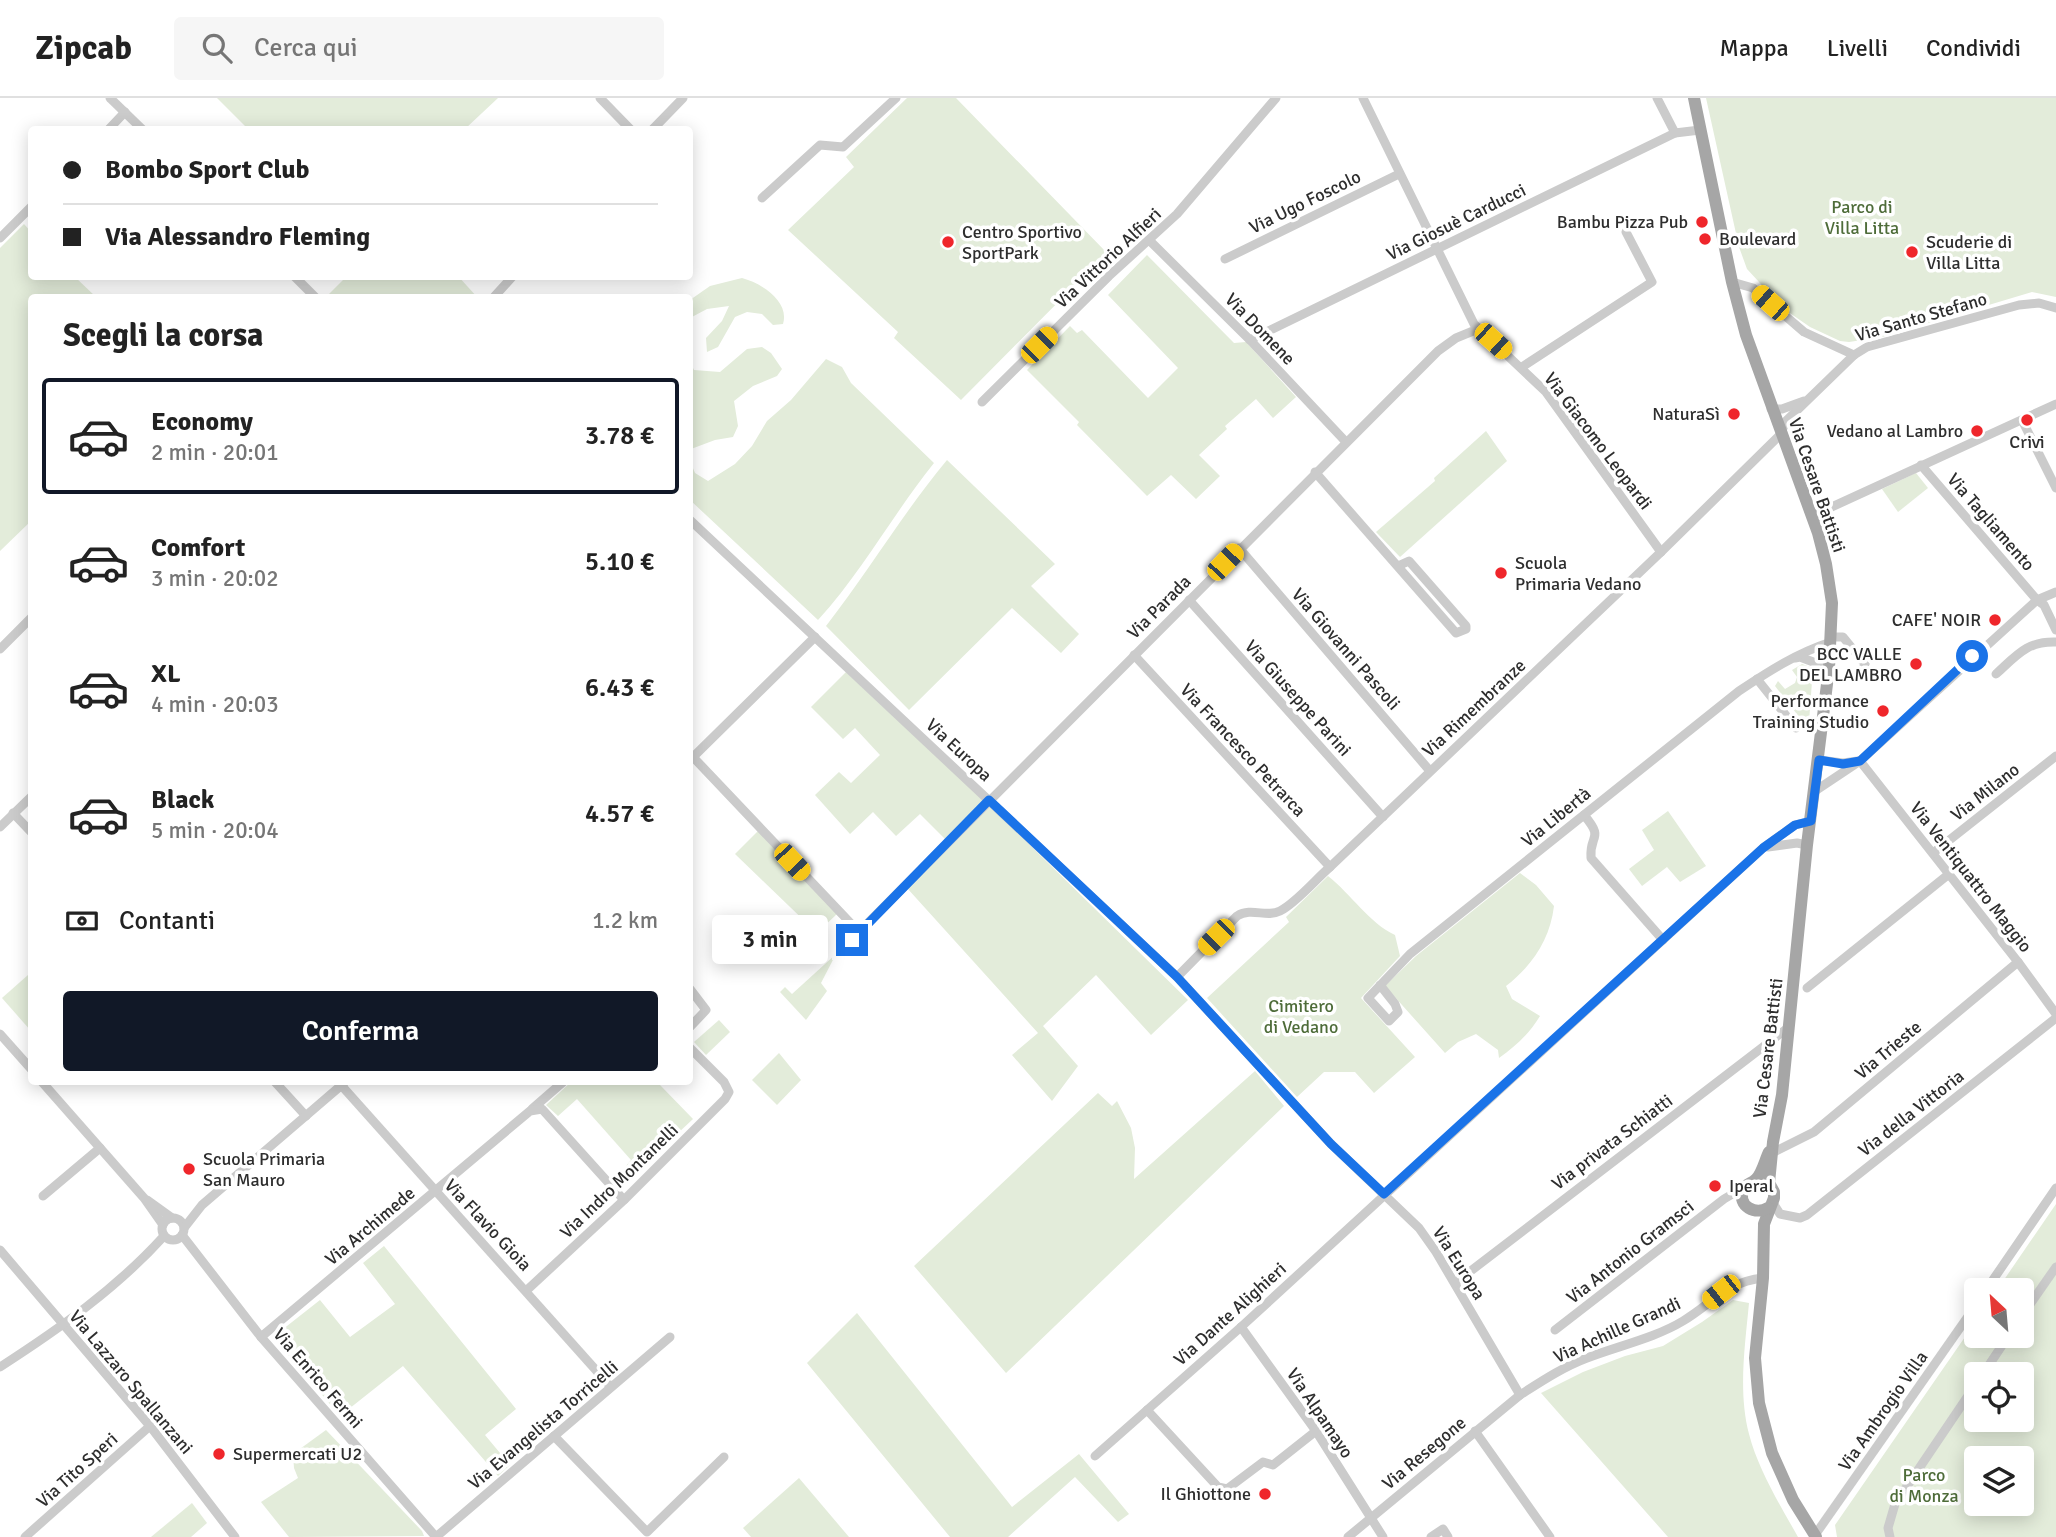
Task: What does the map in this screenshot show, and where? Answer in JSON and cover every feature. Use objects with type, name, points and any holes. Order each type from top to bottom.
[{"type":"main road","name":"Via Cesare Battisti","points":[[1694,98],[1732,282],[1746,335],[1780,435],[1812,516],[1826,564],[1832,603],[1829,668],[1807,845],[1782,1095],[1772,1148],[1757,1183],[1742,1195],[1745,1205]]},
{"type":"main road","points":[[1757,1183],[1774,1192],[1764,1224],[1763,1278],[1755,1358],[1759,1403],[1781,1476],[1816,1536]]},
{"type":"main road","points":[[1745,1205],[1770,1209]]},
{"type":"street","points":[[110,98],[139,126]]},
{"type":"street","points":[[600,98],[627,126]]},
{"type":"street","points":[[656,126],[683,98]]},
{"type":"street","name":"Via Vittorio Alfieri","points":[[982,402],[1109,276],[1178,214],[1276,98]]},
{"type":"street","name":"Via Giacomo Leopardi","points":[[1363,98],[1436,250],[1478,329],[1546,392],[1661,552]]},
{"type":"street","points":[[1657,98],[1675,133]]},
{"type":"street","points":[[762,198],[820,145],[843,147],[891,100]]},
{"type":"street","points":[[112,126],[125,112]]},
{"type":"street","name":"Via Giosuè Carducci","points":[[1250,340],[1675,133],[1700,130]]},
{"type":"street","name":"Via Ugo Foscolo","points":[[1225,259],[1399,174]]},
{"type":"street","points":[[0,238],[28,210]]},
{"type":"street","points":[[1522,367],[1652,282],[1626,232]]},
{"type":"street","name":"Via Domene","points":[[1150,240],[1250,340],[1346,442]]},
{"type":"street","points":[[299,280],[312,294]]},
{"type":"street","points":[[497,294],[509,280]]},
{"type":"street","name":"Via Santo Stefano","points":[[1732,282],[1753,288],[1804,332],[1854,355],[1867,347],[2019,305],[2039,303],[2056,308]]},
{"type":"street","name":"Via Parada","points":[[843,947],[1438,351],[1456,338],[1478,329]]},
{"type":"street","name":"Via Rimembranze","points":[[1177,977],[1240,914],[1248,911],[1270,913],[1282,910],[1330,867],[1661,552],[1780,435],[1786,421],[1854,355]]},
{"type":"street","points":[[1771,409],[1782,409],[1809,399]]},
{"type":"street","points":[[1812,516],[2056,404]]},
{"type":"street","points":[[2022,420],[2056,488]]},
{"type":"street","name":"Via Tagliamento","points":[[1921,465],[2036,600],[2044,605],[2056,630]]},
{"type":"street","points":[[1315,472],[1456,633],[1466,629],[1409,561],[1398,566]]},
{"type":"street","name":"Via Europa","points":[[693,523],[1177,977],[1331,1144],[1419,1228],[1455,1283],[1520,1395]]},
{"type":"street","name":"Via Giovanni Pascoli","points":[[1239,548],[1430,771]]},
{"type":"street","points":[[1815,791],[1860,761],[2036,600],[2056,592]]},
{"type":"street","name":"Via Giuseppe Parini","points":[[1189,600],[1383,817]]},
{"type":"street","points":[[0,649],[28,621]]},
{"type":"street","points":[[1831,640],[1843,636],[1853,648],[1865,664],[1860,675]]},
{"type":"street","points":[[693,757],[815,637]]},
{"type":"street","name":"Via Libertà","points":[[1380,985],[1410,954],[1739,691],[1783,662],[1831,640]]},
{"type":"street","points":[[1996,674],[2025,648],[2040,642],[2056,642]]},
{"type":"street","name":"Via Francesco Petrarca","points":[[1133,655],[1330,867]]},
{"type":"street","points":[[1783,662],[1800,657],[1829,668]]},
{"type":"street","points":[[1757,679],[1796,728]]},
{"type":"street","name":"Via Milano","points":[[1933,853],[2056,756]]},
{"type":"street","points":[[1819,760],[1843,764],[1860,761]]},
{"type":"street","points":[[693,761],[859,932]]},
{"type":"street","name":"Via Ventiquattro Maggio","points":[[1860,761],[2018,962],[2056,1016]]},
{"type":"street","points":[[0,827],[28,800]]},
{"type":"street","points":[[13,813],[28,829]]},
{"type":"street","points":[[1584,815],[1594,828],[1596,838],[1590,850],[1591,858],[1663,940]]},
{"type":"street","name":"Via Dante Alighieri","points":[[1095,1456],[1241,1327],[1763,848],[1795,825],[1811,821]]},
{"type":"street","points":[[1763,848],[1797,842],[1807,845]]},
{"type":"street","points":[[1807,988],[1949,874]]},
{"type":"street","name":"Via Trieste","points":[[1772,1148],[1814,1132],[2018,962]]},
{"type":"street","points":[[693,993],[706,1010],[693,1024]]},
{"type":"street","name":"Via della Vittoria","points":[[1770,1209],[1800,1219],[2056,1016]]},
{"type":"street","name":"Via privata Schiatti","points":[[1455,1283],[1789,1027]]},
{"type":"street","points":[[0,1034],[28,1066]]},
{"type":"street","name":"Via Indro Montanelli","points":[[527,1290],[725,1099],[729,1092],[724,1082],[693,1051]]},
{"type":"street","points":[[0,1367],[64,1325],[145,1257],[164,1236],[163,1225],[144,1198],[45,1085]]},
{"type":"street","points":[[278,1085],[306,1116]]},
{"type":"street","points":[[163,1225],[166,1220],[174,1219],[202,1205],[341,1085]]},
{"type":"street","name":"Via Flavio Gioia","points":[[345,1085],[435,1192],[527,1290],[611,1387]]},
{"type":"street","name":"Via Archimede","points":[[261,1338],[560,1085]]},
{"type":"street","points":[[530,1111],[542,1109],[624,1199]]},
{"type":"street","points":[[43,1196],[100,1147]]},
{"type":"street","name":"Via Antonio Gramsci","points":[[1555,1330],[1724,1199],[1757,1183]]},
{"type":"street","points":[[1994,1278],[2056,1188]]},
{"type":"street","points":[[144,1198],[181,1221],[183,1232]]},
{"type":"street","points":[[1724,1199],[1745,1205]]},
{"type":"street","points":[[164,1236],[172,1240],[183,1232],[202,1205]]},
{"type":"street","name":"Via Enrico Fermi","points":[[183,1232],[261,1338],[436,1537]]},
{"type":"street","name":"Via Lazzaro Spallanzani","points":[[0,1250],[150,1426],[235,1537]]},
{"type":"street","points":[[2034,1298],[2056,1267]]},
{"type":"street","name":"Via Achille Grandi","points":[[1520,1395],[1584,1359],[1684,1321],[1721,1292],[1745,1280],[1763,1278]]},
{"type":"street","name":"Via Ambrogio Villa","points":[[1816,1536],[1964,1322]]},
{"type":"street","name":"Via Alpamayo","points":[[1241,1327],[1316,1431],[1383,1537]]},
{"type":"street","name":"Via Evangelista Torricelli","points":[[436,1537],[670,1337]]},
{"type":"street","name":"Via Resegone","points":[[1348,1537],[1520,1395]]},
{"type":"street","points":[[1890,1537],[1888,1528],[1895,1504],[1964,1402]]},
{"type":"street","points":[[1147,1410],[1218,1488],[1227,1489],[1263,1462],[1272,1465],[1316,1431]]},
{"type":"street","name":"Via Tito Speri","points":[[25,1537],[150,1426]]},
{"type":"street","points":[[1475,1431],[1550,1537]]},
{"type":"street","points":[[554,1436],[647,1532],[724,1457]]},
{"type":"street","points":[[1431,1537],[1443,1529],[1448,1537]]},
{"type":"green space","points":[[217,98],[498,98],[468,126],[245,126]]},
{"type":"green space","name":"Centro Sportivo SportPark","points":[[907,98],[956,98],[1107,253],[961,400],[894,338],[898,332],[788,230],[854,167],[846,157]]},
{"type":"green space","name":"Parco di Villa Litta","points":[[1706,98],[2056,98],[2056,297],[2032,292],[1882,337],[1849,342],[1840,341],[1810,327],[1784,309],[1747,269],[1739,247]]},
{"type":"green space","points":[[24,224],[28,229],[28,280],[78,280],[93,294],[28,294],[28,524],[0,551],[0,248]]},
{"type":"green space","points":[[1147,255],[1234,343],[1246,342],[1296,397],[1273,418],[1256,399],[1225,426],[1227,429],[1199,455],[1220,476],[1196,499],[1171,475],[1147,496],[1027,370],[1070,326],[1077,333],[1082,330],[1148,398],[1178,368],[1108,295]]},
{"type":"green space","points":[[742,278],[757,284],[778,301],[784,316],[783,324],[773,325],[762,314],[747,312],[735,317],[718,347],[707,352],[706,338],[722,321],[729,306],[707,309],[693,316],[693,298],[710,286]]},
{"type":"green space","points":[[343,280],[462,280],[474,294],[329,294]]},
{"type":"green space","points":[[762,347],[771,353],[782,369],[777,376],[753,386],[734,401],[738,426],[733,437],[693,448],[693,368],[720,372],[747,349]]},
{"type":"green space","points":[[826,359],[842,367],[851,383],[934,463],[849,582],[818,620],[693,503],[693,468],[695,473],[708,481],[735,464],[752,446],[767,421],[791,400]]},
{"type":"green space","points":[[1486,431],[1507,461],[1400,557],[1376,532],[1435,481],[1434,478]]},
{"type":"green space","points":[[947,460],[1055,564],[1031,586],[1079,634],[1061,653],[1012,608],[909,710],[826,626]]},
{"type":"green space","points":[[1916,473],[1928,488],[1898,512],[1882,489]]},
{"type":"green space","points":[[1802,664],[1813,668],[1809,722],[1803,722],[1775,686],[1778,681],[1785,689],[1795,683],[1797,677],[1792,670]]},
{"type":"green space","points":[[846,672],[984,801],[945,839],[920,814],[896,836],[873,812],[850,834],[815,795],[839,772],[851,783],[880,755],[855,728],[843,739],[811,707]]},
{"type":"green space","points":[[989,805],[1188,1000],[1151,1035],[1096,975],[1043,1026],[1078,1066],[1052,1101],[1012,1055],[1038,1033],[907,888]]},
{"type":"green space","points":[[1668,811],[1706,866],[1680,882],[1667,867],[1642,886],[1629,869],[1654,850],[1642,830]]},
{"type":"green space","points":[[758,831],[838,913],[817,933],[735,854]]},
{"type":"green space","points":[[1520,873],[1536,885],[1554,906],[1549,929],[1539,950],[1506,986],[1512,999],[1540,1016],[1522,1039],[1499,1058],[1498,1050],[1476,1034],[1458,1042],[1445,1053],[1385,986],[1416,956]]},
{"type":"green space","name":"Cimitero di Vedano","points":[[1328,876],[1368,916],[1395,935],[1400,956],[1361,998],[1415,1057],[1374,1093],[1355,1072],[1324,1072],[1297,1097],[1207,998],[1289,922],[1286,917]]},
{"type":"green space","points":[[836,954],[821,983],[827,991],[806,1020],[780,992],[785,987],[792,994]]},
{"type":"green space","points":[[28,975],[28,1028],[2,998]]},
{"type":"green space","points":[[719,1020],[730,1032],[706,1055],[694,1042]]},
{"type":"green space","points":[[779,1053],[801,1080],[777,1105],[752,1080]]},
{"type":"green space","points":[[1255,1071],[1284,1106],[1006,1373],[914,1266],[1098,1093],[1112,1106],[1117,1101],[1131,1128],[1135,1148],[1134,1179]]},
{"type":"green space","points":[[568,1085],[660,1085],[693,1119],[629,1179],[622,1171],[631,1160],[577,1099],[558,1116],[546,1105]]},
{"type":"green space","name":"Parco di Monza","points":[[2056,1204],[2056,1537],[1837,1537],[1835,1525],[1964,1338],[1964,1348],[2034,1348],[2034,1278],[2005,1278]]},
{"type":"green space","points":[[384,1246],[516,1409],[485,1435],[510,1465],[498,1476],[403,1366],[340,1416],[273,1337],[320,1300],[350,1337],[395,1304],[363,1263]]},
{"type":"green space","points":[[1733,1300],[1749,1303],[1743,1385],[1749,1434],[1764,1474],[1798,1537],[1668,1537],[1541,1393],[1583,1372],[1625,1356],[1663,1346]]},
{"type":"green space","points":[[857,1313],[1012,1507],[1079,1454],[1129,1514],[1118,1522],[1075,1477],[1008,1537],[950,1537],[807,1363]]},
{"type":"green space","points":[[326,1430],[424,1536],[289,1537],[261,1502],[298,1478],[293,1454]]},
{"type":"green space","points":[[799,1478],[849,1537],[751,1537],[743,1528]]},
{"type":"green space","points":[[192,1503],[207,1523],[191,1537],[151,1537]]},
{"type":"place","name":"Bambu Pizza Pub","points":[[1702,222]]},
{"type":"place","name":"Boulevard","points":[[1705,239]]},
{"type":"place","name":"Centro Sportivo SportPark","points":[[948,242]]},
{"type":"place","name":"Scuderie di Villa Litta","points":[[1912,252]]},
{"type":"place","name":"NaturaSì","points":[[1734,414]]},
{"type":"place","name":"Crivi","points":[[2027,420]]},
{"type":"place","name":"Vedano al Lambro","points":[[1977,431]]},
{"type":"place","name":"Scuola Primaria Vedano","points":[[1501,573]]},
{"type":"place","name":"CAFE' NOIR","points":[[1995,620]]},
{"type":"place","name":"BCC VALLE DEL LAMBRO","points":[[1916,664]]},
{"type":"place","name":"Performance Training Studio","points":[[1883,711]]},
{"type":"place","name":"Scuola Primaria San Mauro","points":[[189,1169]]},
{"type":"place","name":"Iperal","points":[[1715,1186]]},
{"type":"place","name":"Supermercati U2","points":[[219,1454]]},
{"type":"place","name":"Il Ghiottone","points":[[1265,1494]]},
{"type":"route","points":[[852,940],[989,800],[1177,977],[1331,1144],[1384,1194],[1763,848],[1795,825],[1811,821],[1819,760],[1843,764],[1860,761],[1972,656]]}]
